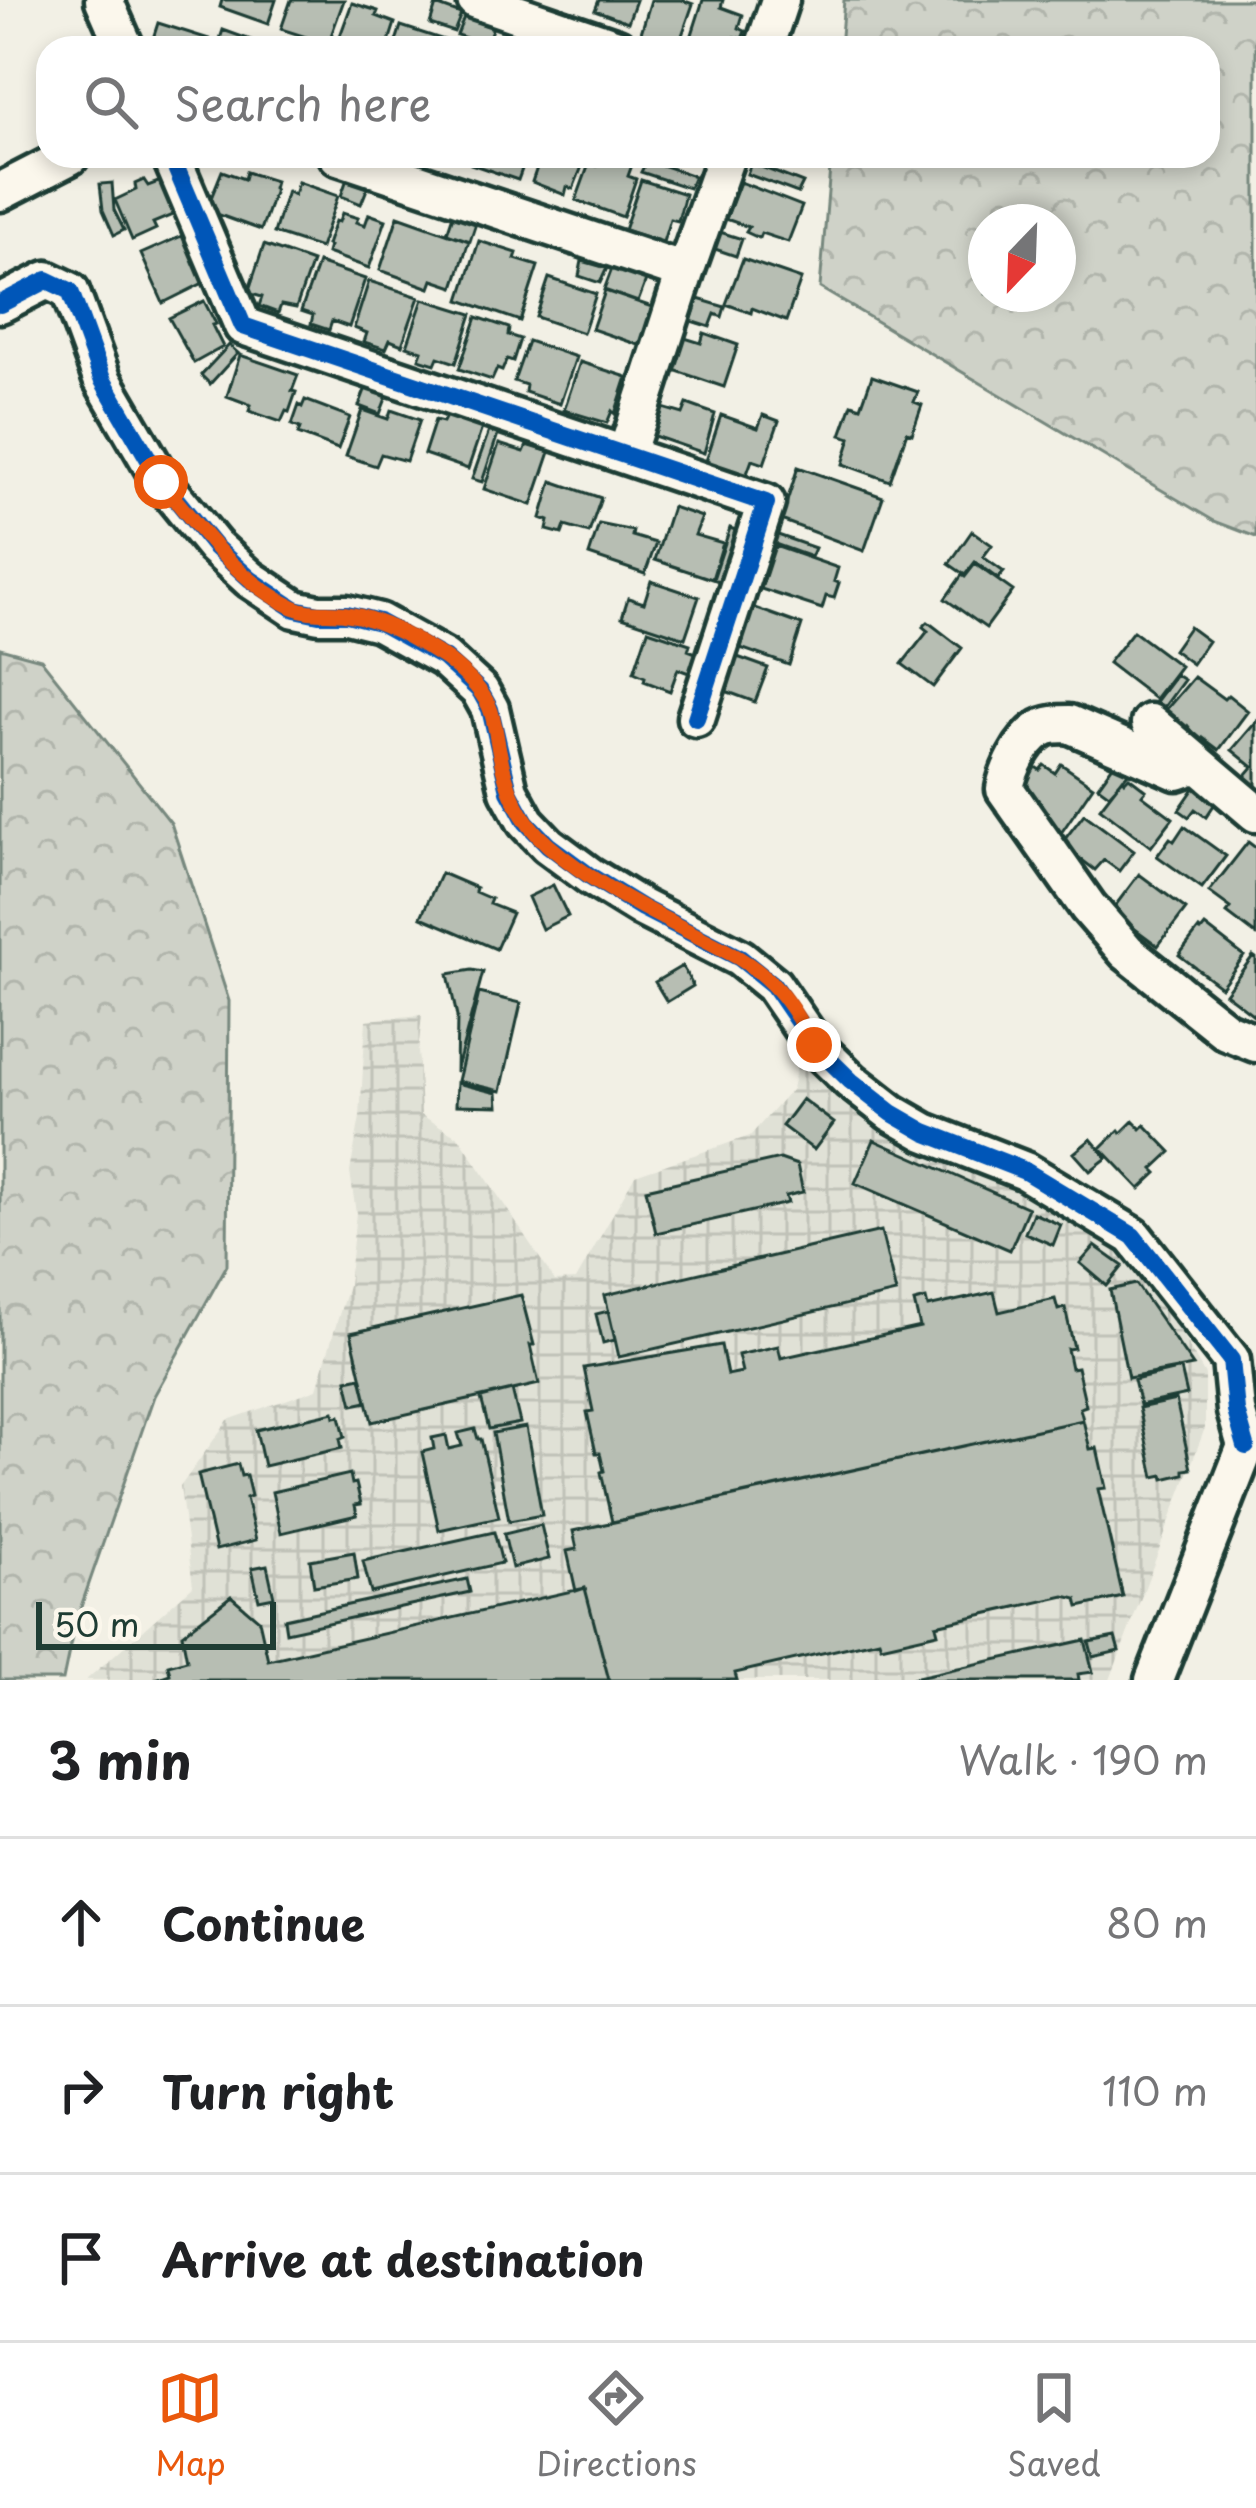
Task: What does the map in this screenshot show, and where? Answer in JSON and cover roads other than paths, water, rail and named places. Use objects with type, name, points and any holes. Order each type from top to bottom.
[{"type":"street","points":[[104,0],[120,36]]},
{"type":"street","points":[[476,0],[582,36]]},
{"type":"street","points":[[768,36],[780,0]]},
{"type":"street","points":[[0,192],[47,168]]},
{"type":"street","points":[[176,168],[243,326],[766,503],[696,718]]},
{"type":"street","points":[[374,168],[685,272]]},
{"type":"street","points":[[626,455],[722,168]]},
{"type":"street","points":[[0,304],[47,280],[70,290],[102,379],[161,482],[214,546],[250,579],[295,608],[379,622],[460,670],[490,709],[508,790],[526,822],[548,845],[642,908],[740,958],[773,985],[814,1045],[892,1113],[925,1132],[1025,1171],[1133,1236],[1231,1360],[1236,1412],[1251,1446],[1154,1680]]},
{"type":"street","points":[[1150,723],[1256,813]]},
{"type":"street","points":[[1197,764],[1178,771],[1069,724],[1057,724],[1040,729],[1015,759],[1005,789],[1088,907],[1126,952],[1226,1031],[1256,1043]]}]
